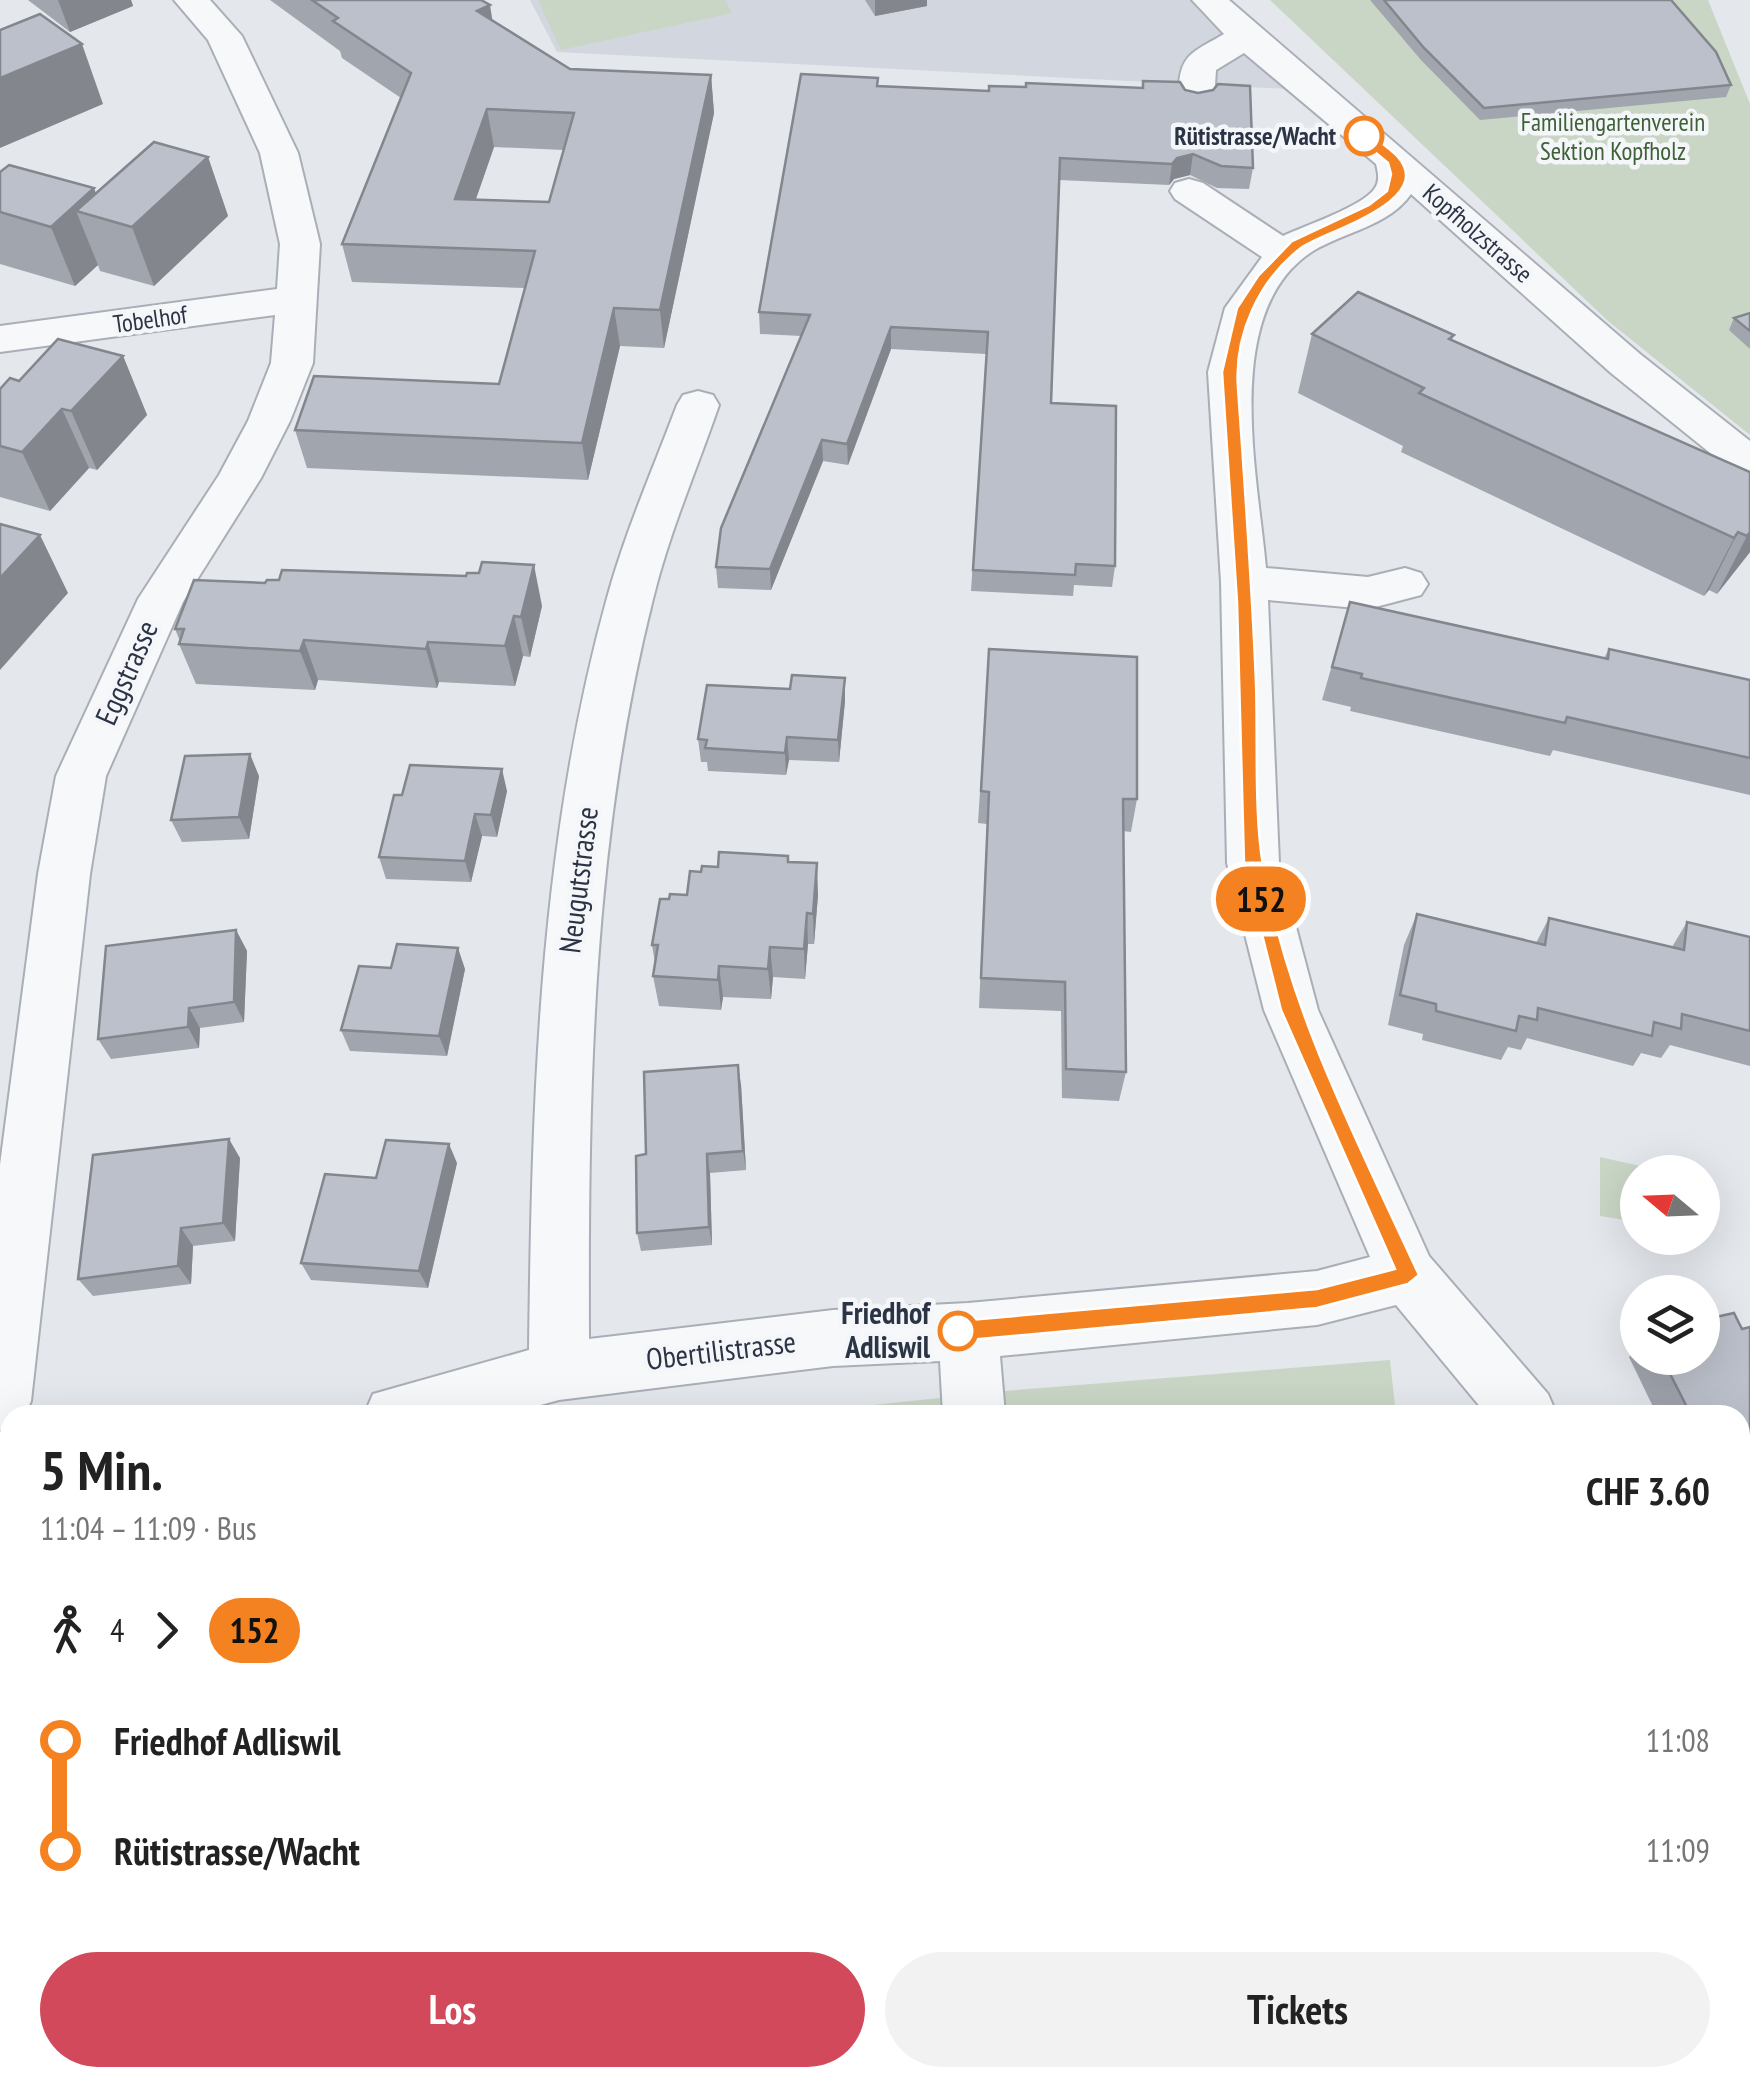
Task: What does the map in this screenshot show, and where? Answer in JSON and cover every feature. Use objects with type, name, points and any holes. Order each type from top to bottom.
[{"type":"street","name":"Eggstrasse","points":[[0,1401],[64,874],[81,776],[161,598],[239,478],[270,421],[292,362],[300,244],[280,153],[224,36],[191,0]]},
{"type":"street","name":"Kopfholzstrasse","points":[[1209,0],[1245,37],[1394,161],[1683,414],[1750,463]]},
{"type":"street","points":[[1196,100],[1198,65],[1245,37]]},
{"type":"street","points":[[1394,161],[1398,174],[1393,192],[1374,208],[1297,244],[1285,255],[1244,308],[1230,372],[1244,582],[1253,863],[1291,1010],[1324,1097],[1408,1275],[1518,1405]]},
{"type":"street","points":[[1189,191],[1285,255]]},
{"type":"street","name":"Tobelhof","points":[[0,339],[299,299]]},
{"type":"street","name":"Neugutstrasse","points":[[559,1371],[559,1128],[570,920],[594,760],[631,596],[698,405]]},
{"type":"street","points":[[1244,582],[1368,593],[1405,584]]},
{"type":"street","name":"Obertilistrasse","points":[[432,1405],[559,1371],[833,1338],[968,1330],[1317,1298],[1408,1275]]},
{"type":"street","points":[[968,1330],[973,1405]]},
{"type":"shaded area","points":[[530,0],[1209,0],[1308,90],[557,52]]},
{"type":"green space","points":[[538,0],[725,0],[732,13],[561,50]]},
{"type":"green space","name":"Familiengartenverein Sektion Kopfholz","points":[[1270,0],[1708,0],[1750,104],[1750,435],[1608,321]]},
{"type":"green space","points":[[1600,1157],[1620,1161],[1620,1219],[1600,1216]]},
{"type":"green space","name":"Friedhof Adliswil","points":[[1390,1360],[1395,1405],[991,1405],[992,1392]]},
{"type":"green space","points":[[959,1396],[959,1405],[872,1405]]},
{"type":"building","points":[[312,0],[481,0],[490,5],[477,11],[570,69],[711,75],[660,310],[614,308],[582,443],[295,430],[314,376],[499,384],[535,251],[342,244],[411,73],[333,21],[338,18]],"holes":[[[487,109],[574,113],[549,202],[455,199]]]},
{"type":"building","points":[[1384,0],[1671,0],[1716,52],[1731,85],[1484,108],[1424,48]]},
{"type":"building","points":[[40,14],[82,44],[0,78],[0,30]]},
{"type":"building","points":[[801,74],[878,78],[877,86],[989,91],[989,86],[1026,87],[1026,83],[1143,88],[1143,81],[1180,82],[1185,90],[1198,93],[1213,90],[1218,84],[1250,86],[1253,168],[1221,166],[1193,154],[1177,158],[1172,164],[1060,158],[1051,403],[1116,406],[1115,566],[1076,564],[1075,575],[973,570],[988,332],[891,327],[847,444],[822,440],[770,569],[716,567],[721,528],[810,315],[759,312]]},
{"type":"building","points":[[154,142],[208,157],[132,227],[76,211]]},
{"type":"building","points":[[9,165],[94,188],[51,227],[0,212],[0,172]]},
{"type":"building","points":[[1358,292],[1454,335],[1449,339],[1750,472],[1750,532],[1747,536],[1738,532],[1734,538],[1419,393],[1424,388],[1312,334]]},
{"type":"building","points":[[1750,313],[1750,331],[1734,318]]},
{"type":"building","points":[[58,339],[123,356],[71,411],[62,409],[22,452],[0,446],[0,389],[10,378],[19,381]]},
{"type":"building","points":[[0,524],[40,535],[0,578]]},
{"type":"building","points":[[482,562],[534,565],[521,617],[514,616],[505,646],[428,642],[426,649],[304,640],[300,651],[179,644],[184,629],[175,629],[194,580],[265,583],[279,580],[282,570],[466,576],[479,573]]},
{"type":"building","points":[[1350,602],[1608,659],[1609,649],[1750,680],[1750,758],[1567,717],[1565,723],[1361,678],[1362,674],[1332,667]]},
{"type":"building","points":[[989,649],[1137,657],[1137,799],[1123,799],[1126,1072],[1066,1069],[1065,982],[981,978],[989,792],[981,791]]},
{"type":"building","points":[[792,675],[845,678],[838,740],[787,737],[785,753],[705,748],[707,740],[698,739],[707,685],[790,689]]},
{"type":"building","points":[[250,754],[239,817],[171,820],[185,756]]},
{"type":"building","points":[[410,765],[502,769],[491,815],[475,814],[465,861],[379,857],[394,795],[402,795]]},
{"type":"building","points":[[719,852],[788,856],[788,862],[817,863],[813,914],[807,913],[804,949],[770,947],[768,969],[719,966],[718,980],[653,976],[658,945],[652,945],[660,899],[669,899],[670,894],[687,895],[690,871],[701,872],[702,866],[718,867]]},
{"type":"building","points":[[1417,914],[1545,945],[1549,918],[1684,950],[1687,922],[1750,937],[1750,1031],[1682,1014],[1681,1029],[1654,1022],[1652,1036],[1538,1008],[1537,1020],[1519,1016],[1516,1031],[1436,1011],[1436,1004],[1400,995]]},
{"type":"building","points":[[236,930],[234,1002],[189,1008],[188,1027],[98,1039],[106,946]]},
{"type":"building","points":[[397,944],[458,948],[439,1036],[341,1030],[359,966],[391,968]]},
{"type":"building","points":[[738,1065],[743,1151],[707,1154],[709,1227],[637,1233],[636,1156],[646,1154],[644,1072]]},
{"type":"building","points":[[229,1139],[223,1223],[181,1228],[178,1266],[78,1279],[93,1155]]},
{"type":"building","points":[[386,1140],[449,1144],[419,1271],[301,1263],[325,1174],[376,1178]]},
{"type":"building","points":[[1734,1313],[1742,1329],[1750,1327],[1750,1405],[1686,1405],[1671,1375],[1720,1375],[1720,1316]]},
{"type":"bus line","name":"152","points":[[958,1331],[1317,1298],[1408,1275],[1324,1097],[1291,1010],[1253,863],[1245,602],[1230,372],[1244,308],[1263,279],[1297,244],[1374,208],[1393,192],[1398,174],[1394,161],[1364,136]]},
{"type":"place","name":"Rütistrasse/Wacht","points":[[1364,136]]},
{"type":"place","name":"Friedhof Adliswil","points":[[958,1331]]}]
